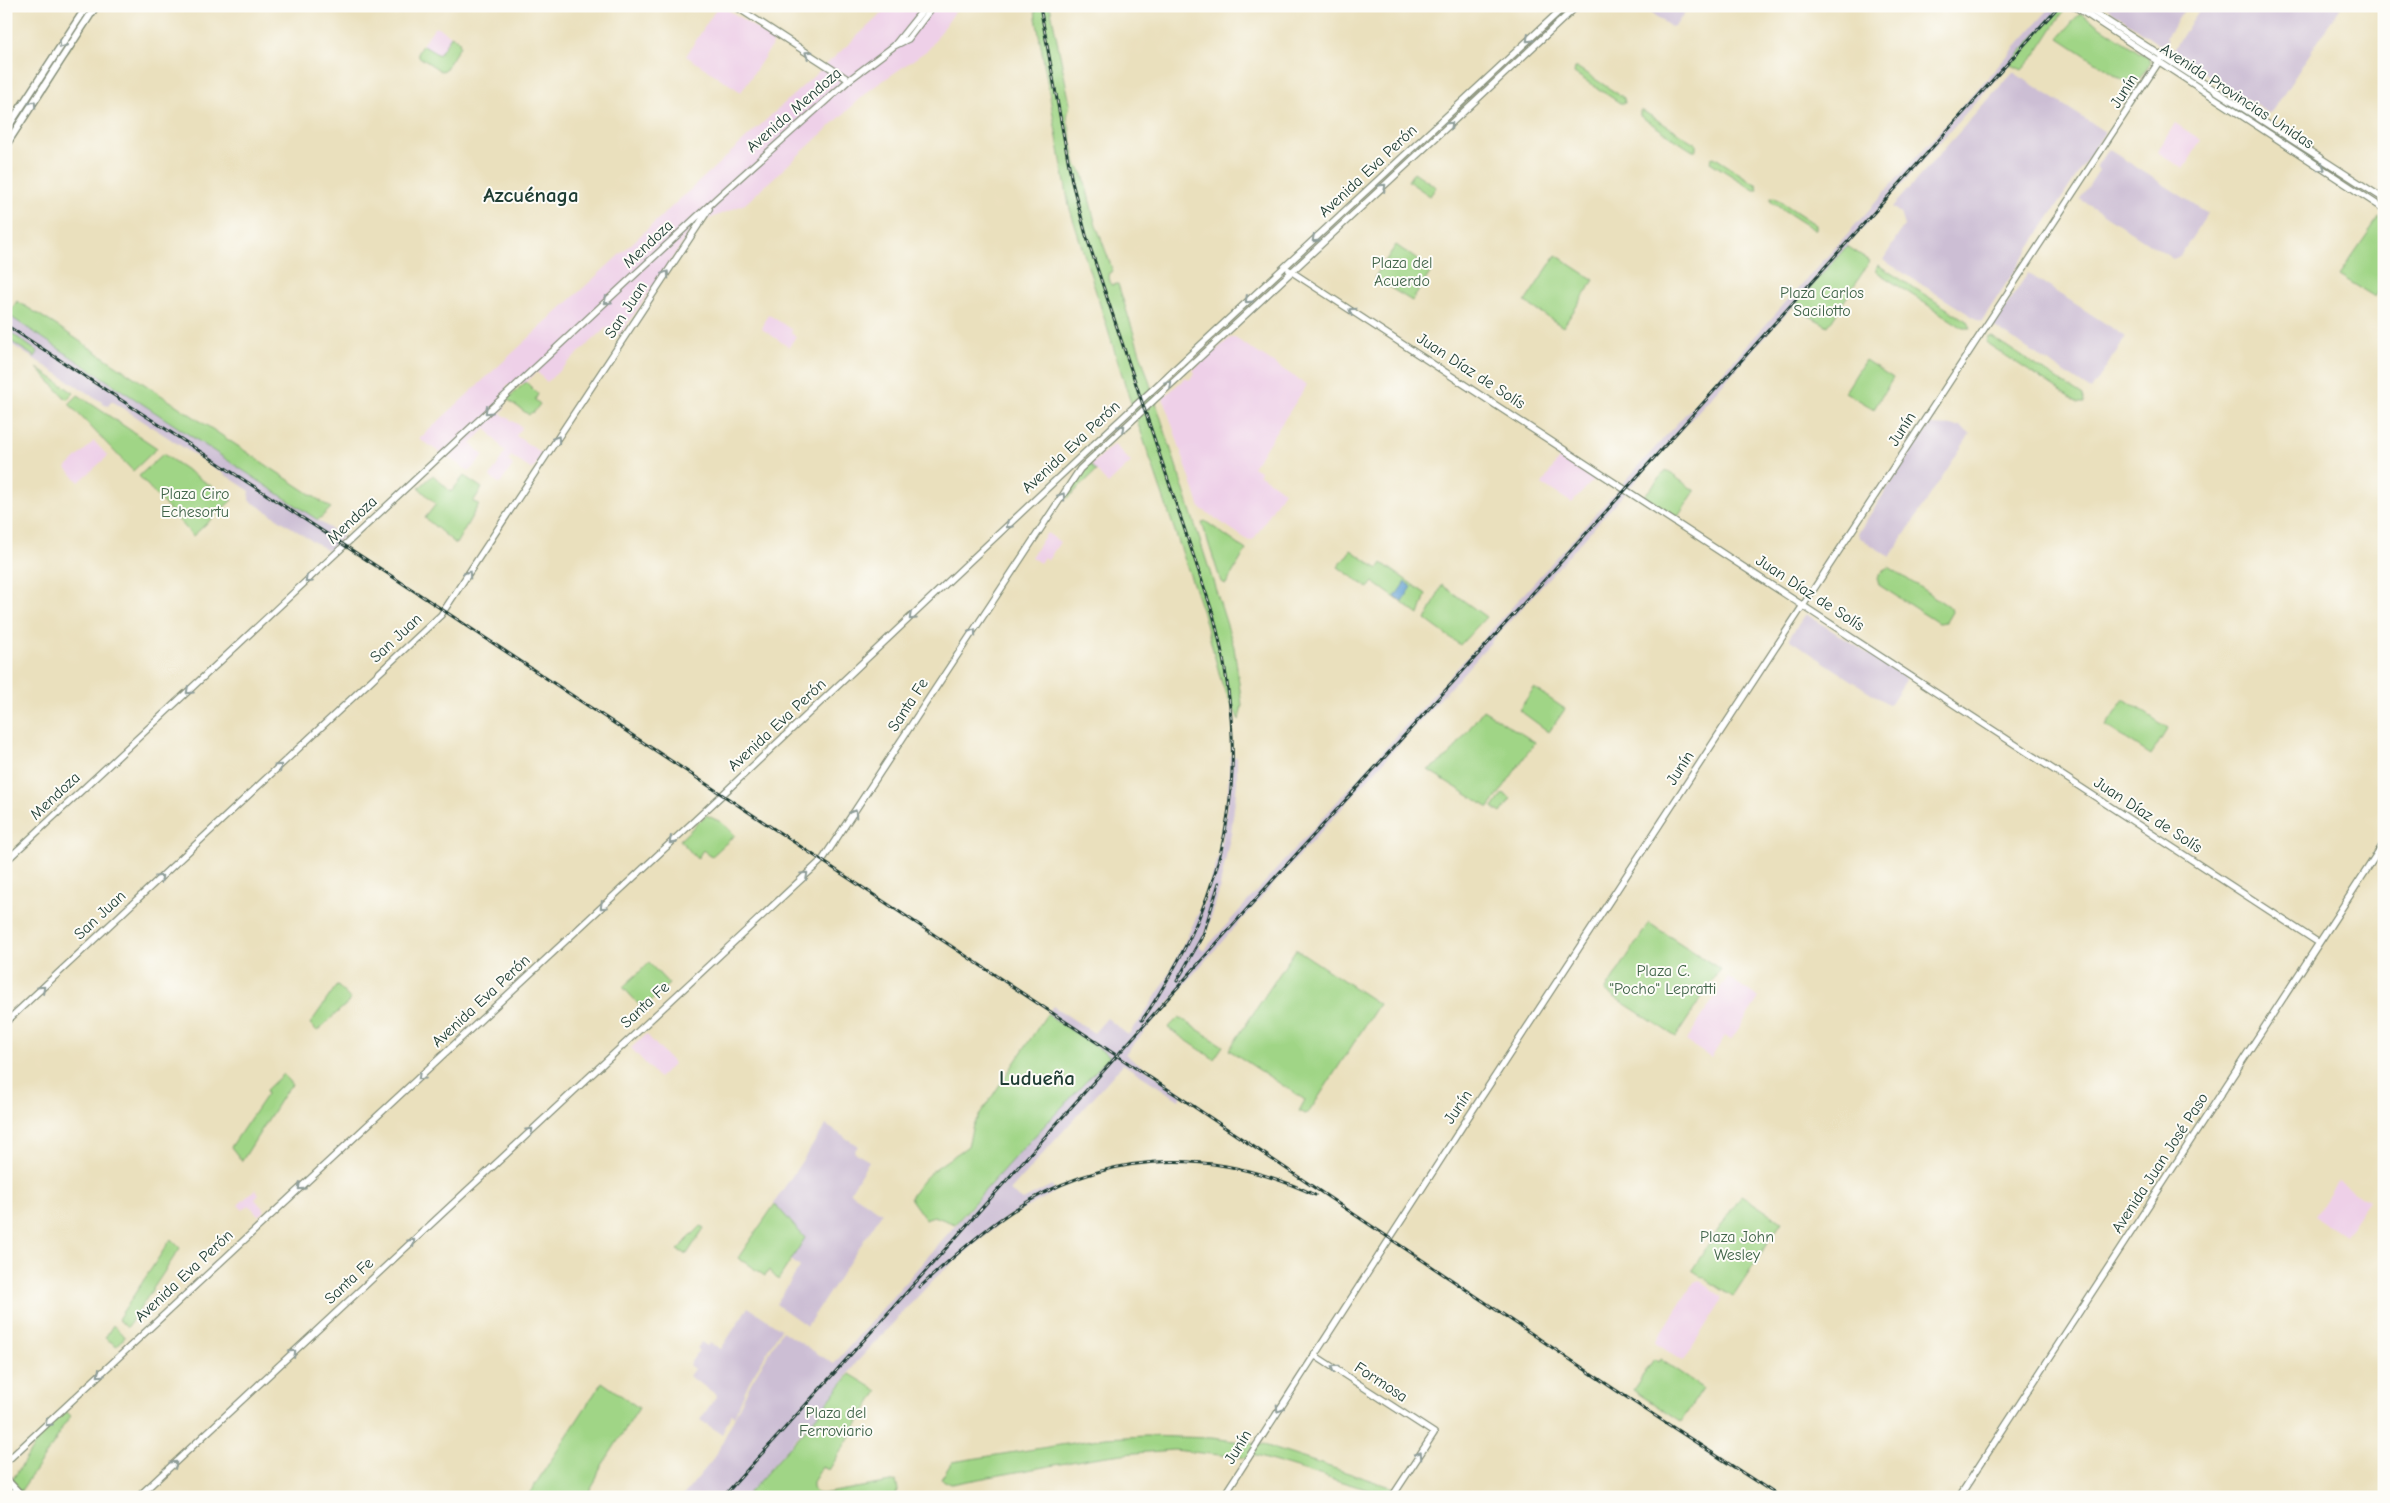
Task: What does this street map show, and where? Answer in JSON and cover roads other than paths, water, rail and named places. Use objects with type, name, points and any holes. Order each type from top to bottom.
[{"type":"main road","points":[[6,130],[87,6]]},
{"type":"main road","points":[[6,145],[96,6]]},
{"type":"main road","points":[[735,6],[849,80]]},
{"type":"main road","name":"Avenida Mendoza","points":[[894,46],[926,6]]},
{"type":"main road","name":"Avenida Mendoza","points":[[716,199],[849,80],[894,46],[908,39],[933,6]]},
{"type":"main road","name":"Avenida Eva Perón","points":[[6,1462],[721,796],[1084,453],[1565,6]]},
{"type":"main road","name":"Avenida Eva Perón","points":[[1086,462],[1577,6]]},
{"type":"main road","name":"Avenida Provincias Unidas","points":[[2074,6],[2161,59]]},
{"type":"main road","name":"Avenida Provincias Unidas","points":[[2084,6],[2384,209]]},
{"type":"main road","name":"Junín","points":[[1223,1497],[1803,605],[2161,59]]},
{"type":"main road","name":"Avenida Provincias Unidas","points":[[2268,129],[2384,199]]},
{"type":"main road","name":"Mendoza","points":[[6,860],[716,199]]},
{"type":"main road","name":"San Juan","points":[[6,1022],[441,615],[716,199]]},
{"type":"main road","name":"Juan Díaz de Solís","points":[[1284,267],[2319,943]]},
{"type":"main road","name":"Santa Fe","points":[[138,1497],[827,854],[1086,462]]},
{"type":"main road","name":"Avenida Juan José Paso","points":[[1959,1497],[2384,843]]},
{"type":"main road","name":"Formosa","points":[[1314,1355],[1434,1433],[1392,1497]]},
{"type":"main road","points":[[6,1479],[23,1497]]},
{"type":"main road","points":[[6,1493],[10,1497]]},
{"type":"water","points":[[1405,582],[1412,587],[1402,602],[1395,597]]},
{"type":"railway","points":[[1040,6],[1072,182],[1086,235],[1213,614],[1230,703],[1231,790],[1225,832],[1215,875],[1199,917],[1179,959],[1142,1020]]},
{"type":"railway","points":[[723,1497],[1271,882],[1454,681],[2059,6]]},
{"type":"railway","points":[[6,325],[390,575],[1187,1102],[1614,1389],[1780,1497]]},
{"type":"railway","points":[[1177,981],[1203,935],[1219,883]]},
{"type":"railway","points":[[920,1287],[998,1221],[1035,1197],[1074,1180],[1113,1168],[1153,1162],[1193,1162],[1234,1168],[1274,1179],[1315,1195]]},
{"type":"district","name":"Azcuénaga","points":[[531,195]]},
{"type":"district","name":"Ludueña","points":[[1037,1078]]},
{"type":"park label","name":"Plaza del Acuerdo","points":[[1402,272]]},
{"type":"park label","name":"Plaza Carlos Sacilotto","points":[[1822,302]]},
{"type":"park label","name":"Plaza Ciro Echesortu","points":[[195,503]]},
{"type":"park label","name":"Plaza C. \"Pocho\" Lepratti","points":[[1663,980]]},
{"type":"park label","name":"Plaza John Wesley","points":[[1737,1246]]},
{"type":"park label","name":"Plaza del Ferroviario","points":[[836,1422]]}]
